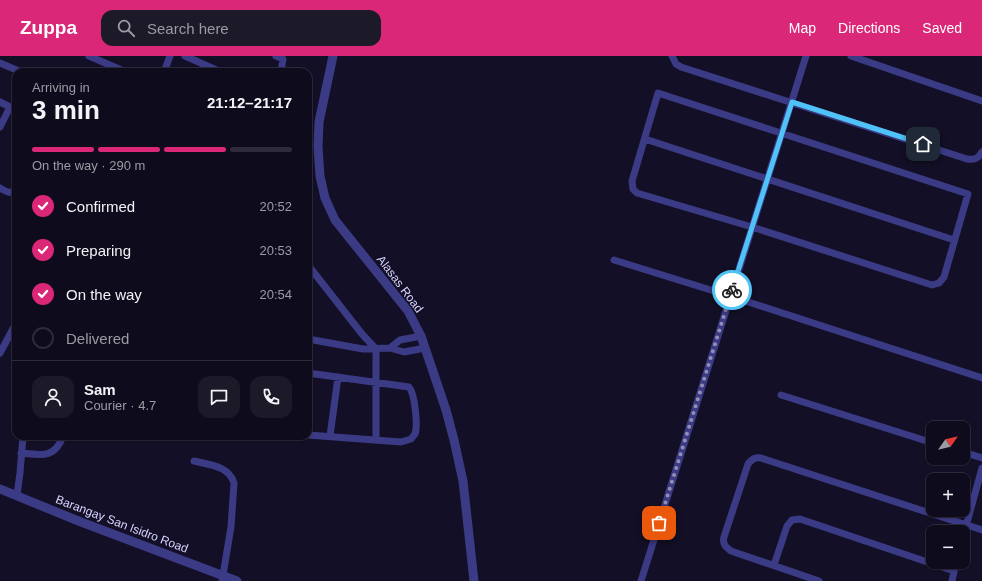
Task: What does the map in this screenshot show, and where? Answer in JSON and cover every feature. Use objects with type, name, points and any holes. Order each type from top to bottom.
[{"type":"street","points":[[89,56],[117,68]]},
{"type":"street","points":[[166,68],[170,56]]},
{"type":"street","points":[[185,56],[212,68]]},
{"type":"street","name":"Alasas Road","points":[[333,56],[319,122],[318,146],[320,176],[325,198],[335,220],[408,311],[421,336],[454,440],[463,481],[474,581]]},
{"type":"street","points":[[672,56],[676,64],[681,67],[967,159],[973,160],[980,156],[982,152]]},
{"type":"street","points":[[641,581],[806,56]]},
{"type":"street","points":[[851,56],[982,100]]},
{"type":"street","points":[[281,57],[281,68]]},
{"type":"street","points":[[0,63],[12,68]]},
{"type":"street","points":[[658,93],[782,133],[968,194],[944,277],[939,283],[932,285],[637,192],[634,189],[632,181],[658,93]]},
{"type":"street","points":[[0,102],[12,108]]},
{"type":"street","points":[[0,127],[12,109]]},
{"type":"street","points":[[645,139],[954,240]]},
{"type":"street","points":[[0,188],[12,192]]},
{"type":"street","points":[[614,260],[982,378]]},
{"type":"street","points":[[312,270],[362,334],[376,349],[376,439]]},
{"type":"street","points":[[0,353],[12,331]]},
{"type":"street","points":[[390,348],[400,340],[421,336]]},
{"type":"street","points":[[312,339],[363,349],[390,348],[404,352],[425,348]]},
{"type":"street","points":[[312,374],[377,381],[410,387],[413,391],[416,427],[415,435],[411,439],[401,442],[312,435]]},
{"type":"street","points":[[330,436],[338,377]]},
{"type":"street","points":[[781,395],[926,441]]},
{"type":"street","points":[[17,495],[21,470],[22,440]]},
{"type":"street","points":[[21,452],[42,455],[50,453],[57,449],[61,440]]},
{"type":"street","points":[[970,454],[982,458]]},
{"type":"street","points":[[819,581],[731,551],[724,544],[723,541],[748,464],[757,457],[795,468],[982,530]]},
{"type":"street","points":[[194,461],[224,469],[233,477],[234,483],[231,528],[223,578]]},
{"type":"street","points":[[966,524],[982,468]]},
{"type":"street","name":"Barangay San Isidro Road","points":[[0,489],[223,578],[236,581]]},
{"type":"street","points":[[774,565],[787,526],[792,520],[800,519],[954,570],[952,581]]},
{"type":"way so far","points":[[659,523],[732,290]]},
{"type":"route","points":[[732,290],[792,102],[923,144]]}]
